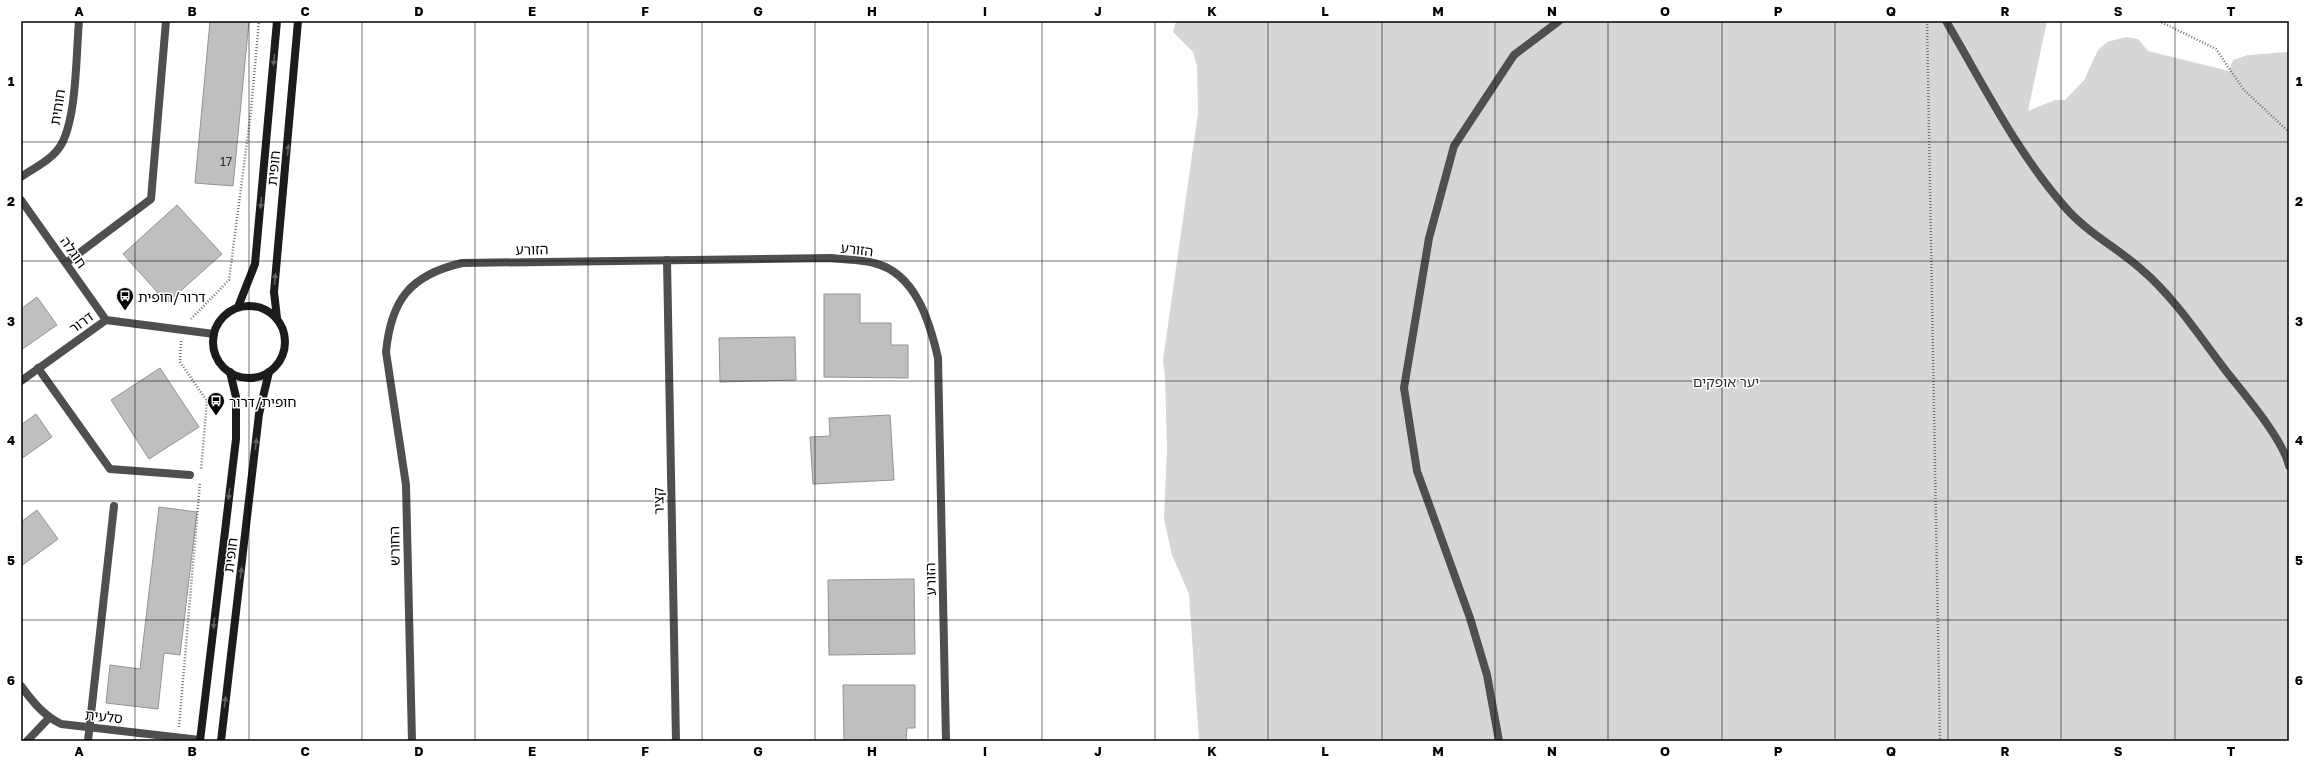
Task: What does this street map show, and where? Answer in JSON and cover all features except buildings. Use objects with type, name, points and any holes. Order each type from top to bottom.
[{"type":"main road","name":"חופית","points":[[238,307],[255,264],[277,21]]},
{"type":"main road","name":"חופית","points":[[277,318],[274,292],[298,21]]},
{"type":"main road","points":[[259,306],[269,311],[277,318],[283,328],[286,341],[284,353],[278,364],[269,372],[249,378],[230,372],[218,360],[214,351],[214,334],[219,322],[227,313],[238,307],[259,306]]},
{"type":"main road","name":"חופית","points":[[200,741],[236,439],[236,397],[230,372]]},
{"type":"main road","name":"חופית","points":[[221,741],[259,414],[269,372]]},
{"type":"street","name":"חוחית","points":[[21,177],[52,155],[61,145],[68,129],[72,109],[79,21]]},
{"type":"street","points":[[66,263],[151,200],[166,21]]},
{"type":"street","points":[[1499,741],[1487,675],[1470,618],[1417,471],[1404,388],[1429,238],[1454,146],[1514,55],[1559,21]]},
{"type":"street","points":[[1946,21],[2034,170],[2066,208],[2097,237],[2142,269],[2180,311],[2278,441],[2289,466]]},
{"type":"street","name":"חוגלה","points":[[21,200],[106,320]]},
{"type":"street","name":"הזורע","points":[[386,352],[388,333],[394,313],[404,293],[424,277],[444,267],[462,263],[831,258],[875,263],[893,271],[909,287],[924,308],[932,330],[938,358],[946,741]]},
{"type":"street","name":"קציר","points":[[666,260],[676,741]]},
{"type":"street","name":"דרור","points":[[21,381],[106,320],[214,334]]},
{"type":"street","name":"החורש","points":[[386,352],[406,485],[412,741]]},
{"type":"street","points":[[38,368],[110,469],[190,475]]},
{"type":"street","points":[[88,741],[114,506]]},
{"type":"street","name":"סלעית","points":[[21,686],[37,708],[61,724],[200,741]]},
{"type":"street","points":[[26,741],[50,718]]},
{"type":"path","points":[[201,472],[207,401],[180,362],[181,329],[229,280],[250,112],[258,21]]},
{"type":"path","points":[[1927,21],[1940,741]]},
{"type":"path","points":[[2159,21],[2216,49],[2244,90],[2289,132]]},
{"type":"path","points":[[178,738],[200,480]]},
{"type":"green space","name":"יער אופקים","points":[[1176,21],[2047,21],[2028,111],[2055,100],[2065,100],[2084,80],[2098,50],[2107,42],[2126,37],[2138,39],[2148,51],[2229,71],[2233,60],[2248,55],[2289,52],[2289,741],[1199,741],[1189,594],[1172,555],[1164,519],[1167,449],[1165,377],[1163,360],[1198,113],[1197,66],[1193,52],[1173,32]]},
{"type":"place","name":"דרור/חופית","points":[[125,311]]},
{"type":"place","name":"חופית/דרור","points":[[216,416]]}]
